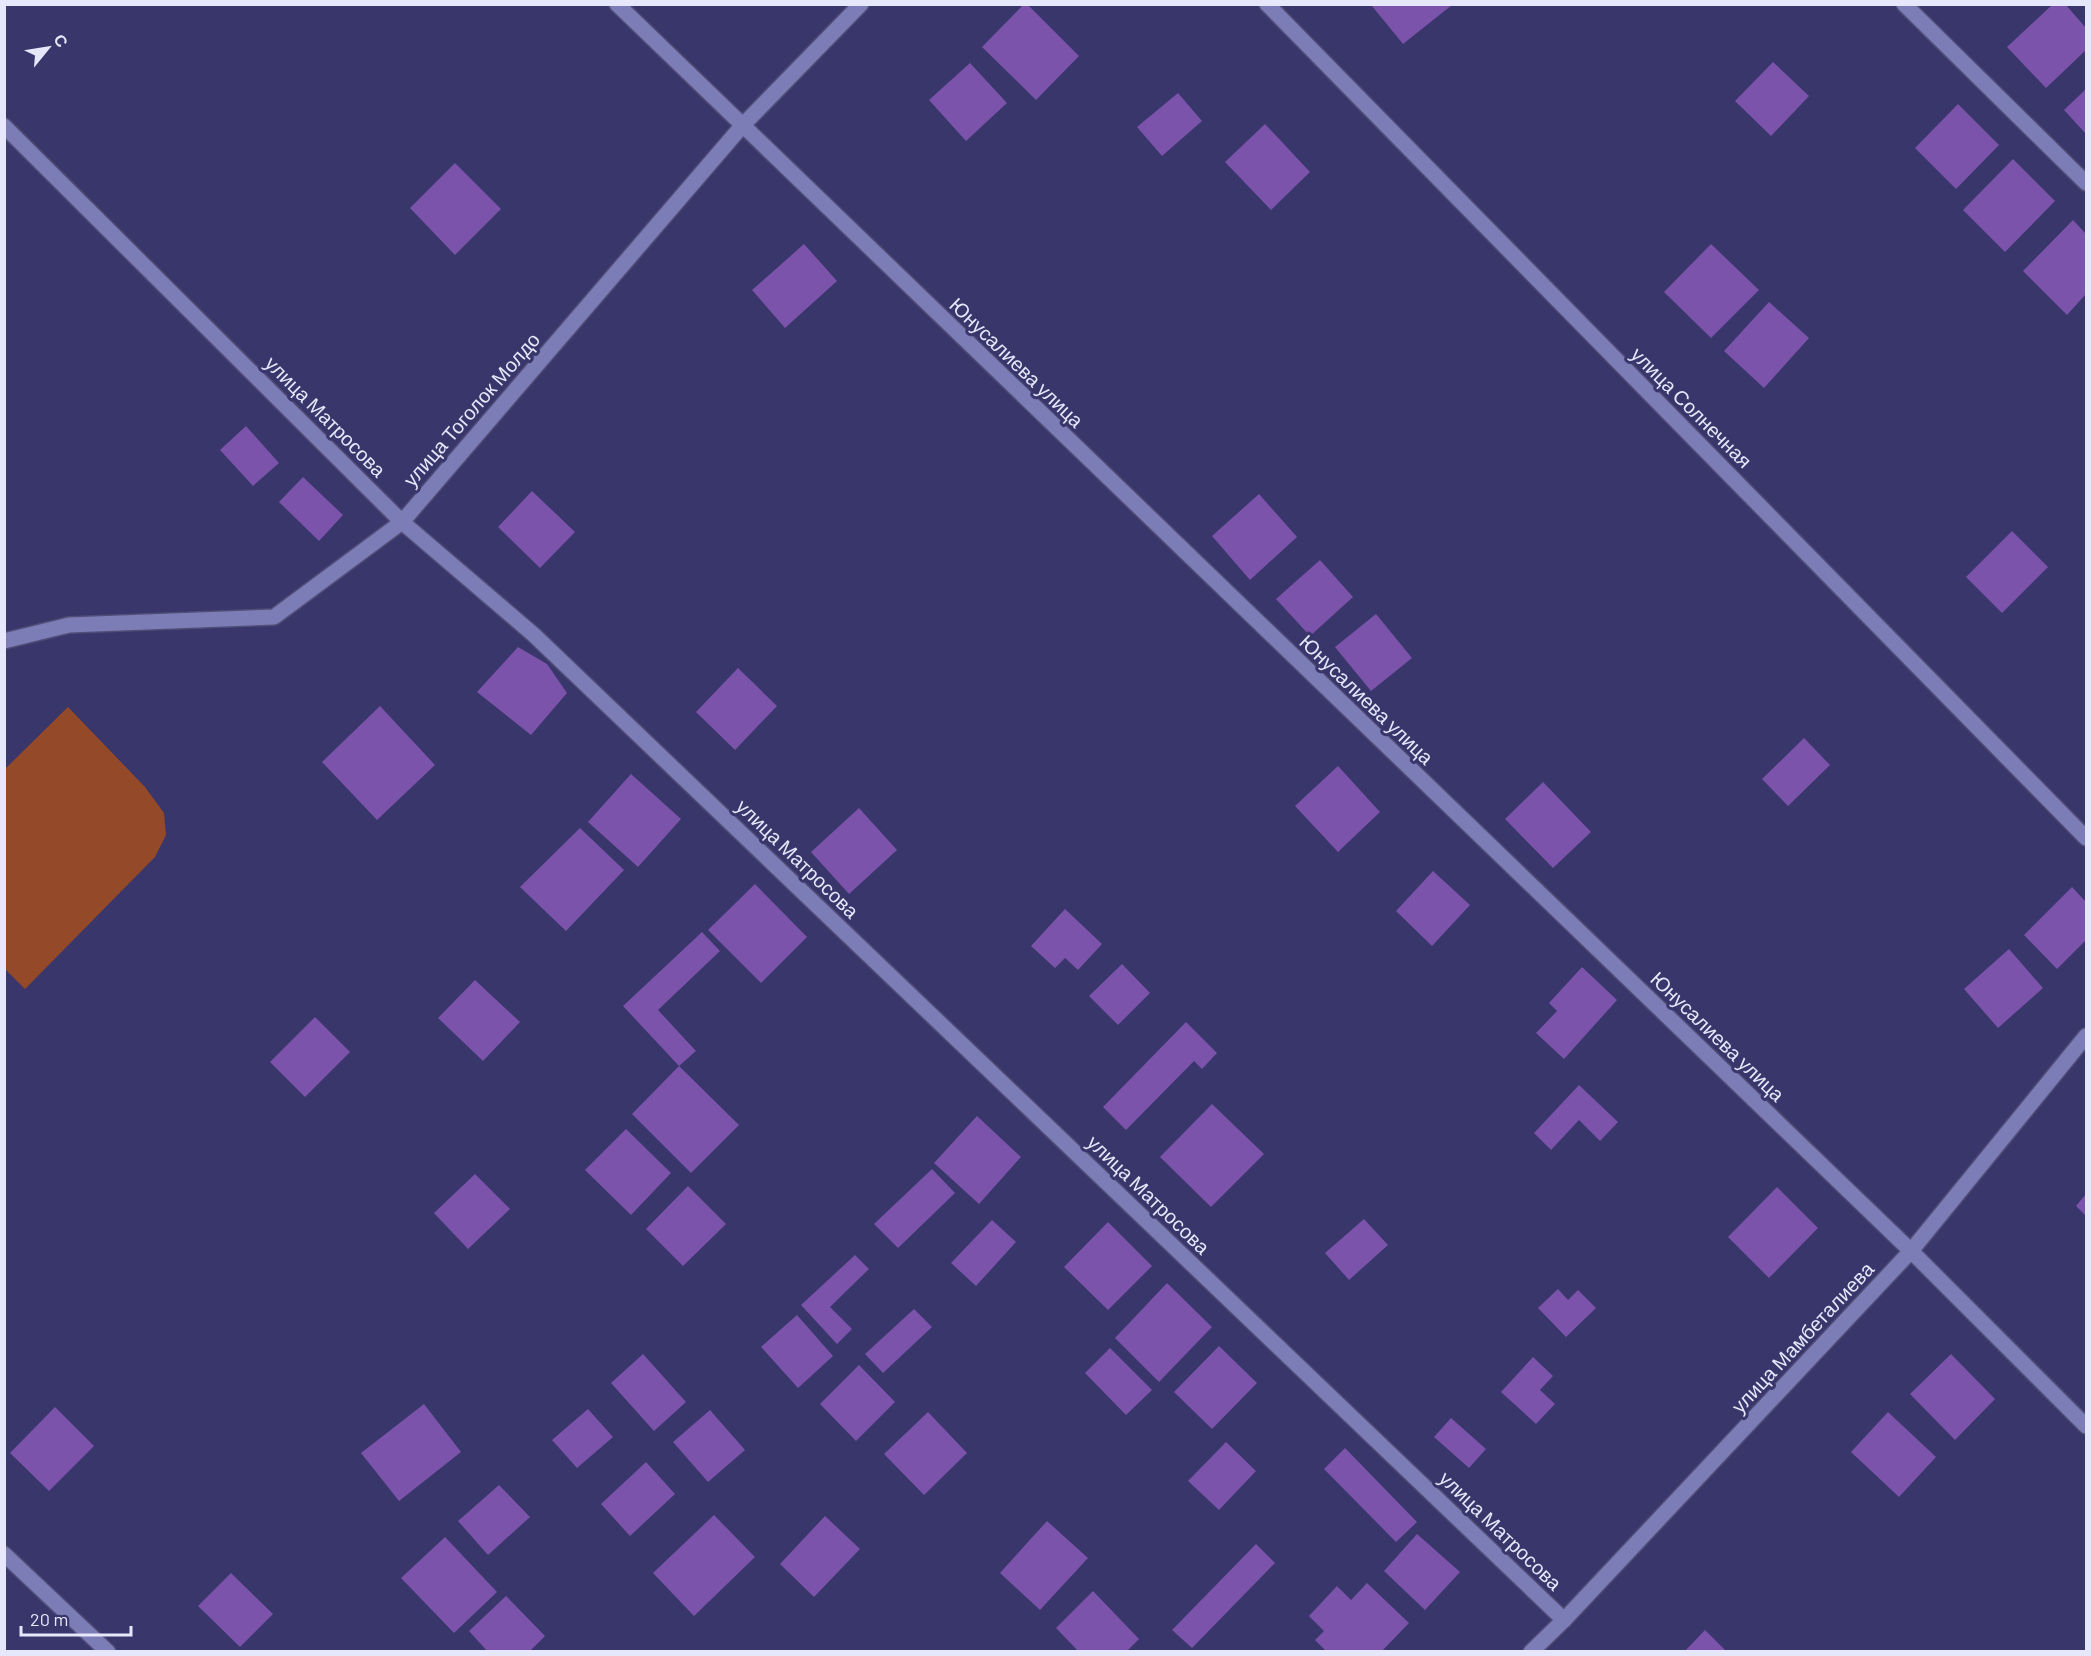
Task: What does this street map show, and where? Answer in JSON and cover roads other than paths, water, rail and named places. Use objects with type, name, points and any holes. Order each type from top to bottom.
[{"type":"street","name":"Юнусалиева улица","points":[[617,4],[1911,1251],[2086,1426]]},
{"type":"street","name":"улица Тоголок Молдо","points":[[4,641],[69,625],[274,617],[402,522],[742,126],[861,4]]},
{"type":"street","name":"улица Солнечная","points":[[1267,4],[2086,838]]},
{"type":"street","points":[[1904,4],[2086,183]]},
{"type":"street","name":"улица Матросова","points":[[4,126],[402,522],[534,635],[1564,1620]]},
{"type":"street","name":"улица Мамбеталиева","points":[[1531,1652],[1564,1620],[1911,1251],[2086,1036]]},
{"type":"street","points":[[4,1554],[108,1652]]}]
